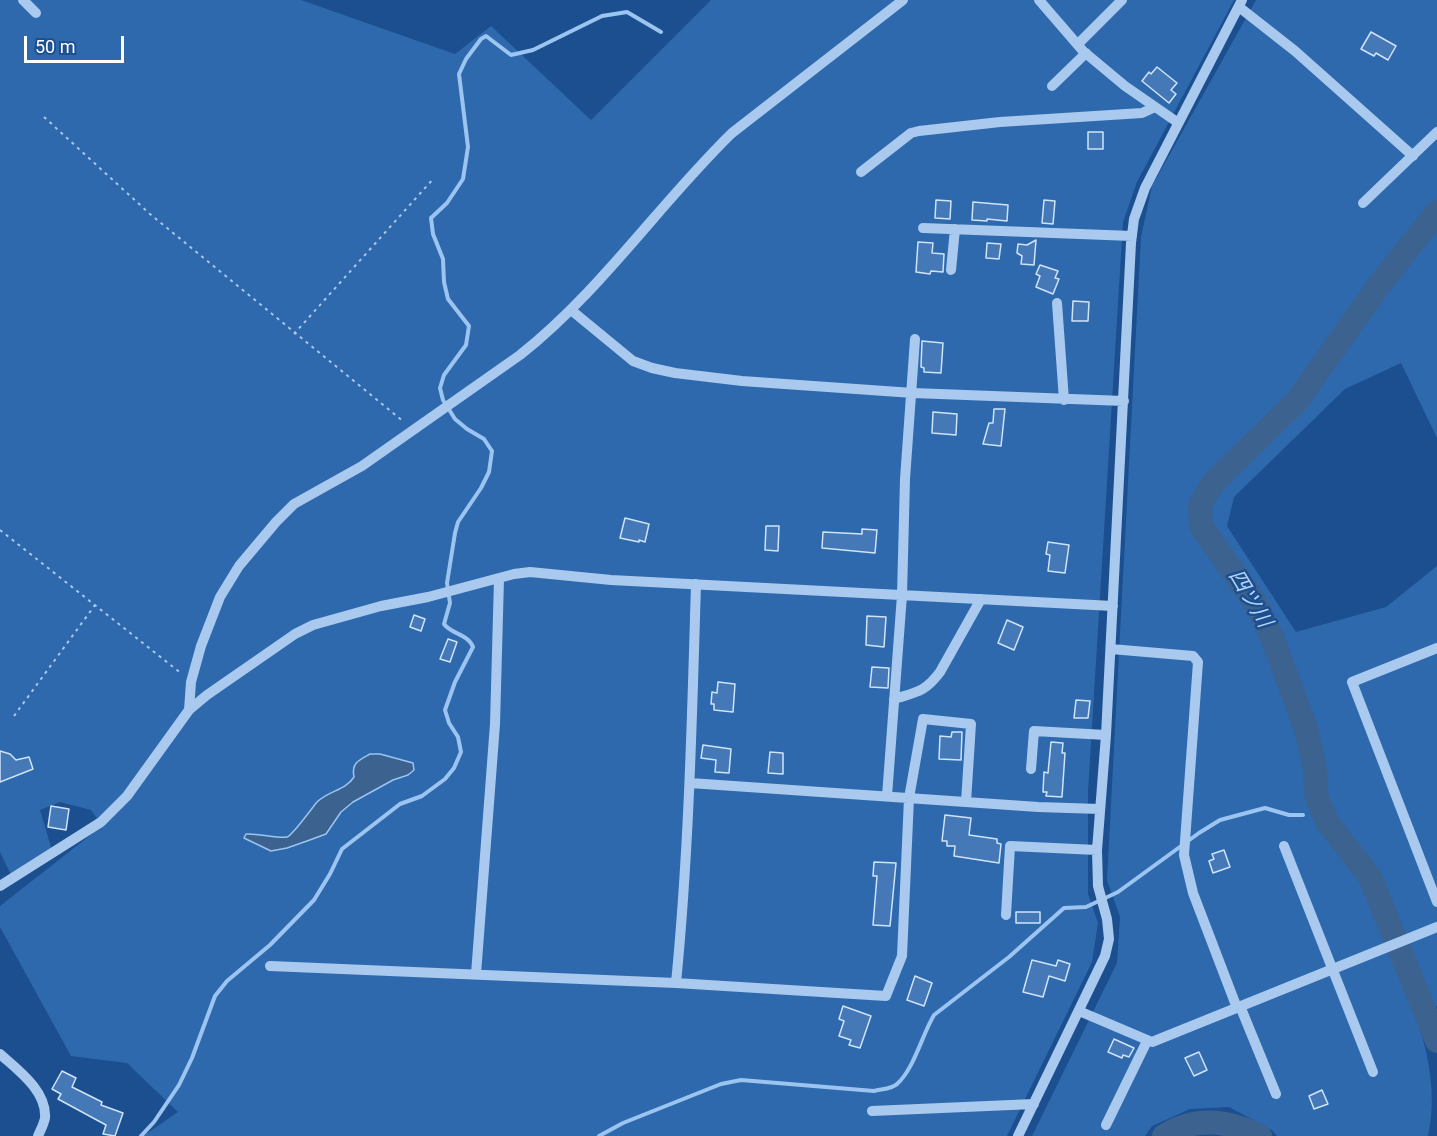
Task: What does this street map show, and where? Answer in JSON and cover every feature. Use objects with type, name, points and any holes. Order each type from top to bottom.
[{"type":"street","points":[[23,0],[36,13]]},
{"type":"street","points":[[189,710],[191,682],[201,646],[220,597],[239,566],[294,504],[362,466],[546,335],[707,157],[762,108],[903,0]]},
{"type":"street","points":[[1039,0],[1086,53],[1125,86],[1177,122]]},
{"type":"street","points":[[1077,44],[1122,0]]},
{"type":"street","points":[[1018,1136],[1105,956],[1108,939],[1107,918],[1098,886],[1097,850],[1111,650],[1132,236],[1134,219],[1145,188],[1177,122],[1240,4],[1413,156]]},
{"type":"street","points":[[1052,86],[1086,53]]},
{"type":"street","points":[[861,172],[911,133],[919,131],[1000,122],[1142,113],[1155,107]]},
{"type":"street","points":[[1363,203],[1437,132]]},
{"type":"street","points":[[923,228],[1132,236]]},
{"type":"street","points":[[951,270],[955,229]]},
{"type":"street","points":[[1057,303],[1064,400]]},
{"type":"street","points":[[571,310],[633,361],[652,369],[742,381],[913,393],[1124,401]]},
{"type":"street","points":[[887,796],[902,595],[905,479],[913,393],[915,339]]},
{"type":"street","points":[[0,886],[101,822],[127,796],[189,710],[207,696],[295,634],[313,625],[381,606],[530,572],[611,580],[1113,606]]},
{"type":"street","points":[[476,974],[495,724],[499,579]]},
{"type":"street","points":[[676,983],[690,783],[696,584]]},
{"type":"street","points":[[894,699],[923,690],[932,683],[981,599]]},
{"type":"street","points":[[1437,648],[1352,682],[1437,902]]},
{"type":"street","points":[[1111,650],[1192,656],[1198,662],[1184,855],[1192,893],[1276,1094]]},
{"type":"street","points":[[270,966],[676,983],[886,996],[902,956],[909,798],[923,719],[971,724],[966,802]]},
{"type":"street","points":[[1030,770],[1034,731],[1106,735]]},
{"type":"street","points":[[690,783],[1100,809]]},
{"type":"street","points":[[1006,915],[1010,846],[1097,850]]},
{"type":"street","points":[[1284,846],[1373,1072]]},
{"type":"street","points":[[1079,1011],[1152,1042],[1437,927]]},
{"type":"street","points":[[1106,1125],[1147,1041]]},
{"type":"street","points":[[0,1054],[36,1089],[44,1106],[45,1120],[38,1136]]},
{"type":"street","points":[[872,1112],[1034,1104]]},
{"type":"path","points":[[44,117],[150,214],[413,430]]},
{"type":"path","points":[[294,334],[434,178]]},
{"type":"path","points":[[0,530],[191,682]]},
{"type":"path","points":[[14,716],[95,605]]},
{"type":"shaded area","points":[[0,0],[301,0],[455,54],[491,26],[591,120],[711,0],[1234,0],[1137,182],[1123,222],[1088,792],[1088,894],[1098,923],[1092,962],[1007,1136],[143,1136],[178,1112],[127,1063],[71,1056],[0,927],[0,906],[102,826],[91,810],[60,802],[40,810],[52,850],[11,875],[0,852]]},
{"type":"shaded area","points":[[1256,0],[1437,0],[1437,438],[1401,363],[1345,389],[1234,497],[1227,526],[1296,632],[1386,607],[1437,566],[1437,1006],[1415,1014],[1428,1059],[1432,1090],[1431,1121],[1428,1136],[1277,1136],[1272,1130],[1229,1107],[1190,1109],[1152,1126],[1145,1136],[1032,1136],[1117,963],[1120,917],[1107,880],[1141,237],[1152,186]]},
{"type":"shaded area","points":[[370,754],[380,754],[413,763],[414,770],[353,802],[341,812],[326,834],[287,848],[271,851],[244,838],[246,834],[284,837],[290,835],[317,802],[351,781],[354,777],[355,765]]},
{"type":"building","points":[[1371,32],[1396,46],[1388,60],[1376,53],[1374,56],[1361,49]]},
{"type":"building","points":[[1157,67],[1177,83],[1171,90],[1176,94],[1169,103],[1142,81],[1149,72],[1151,74]]},
{"type":"building","points":[[1088,132],[1103,132],[1103,149],[1088,149]]},
{"type":"building","points":[[936,200],[951,201],[950,219],[935,218]]},
{"type":"building","points":[[1044,200],[1055,201],[1053,224],[1042,223]]},
{"type":"building","points":[[973,202],[1008,205],[1007,221],[972,220]]},
{"type":"building","points":[[1036,240],[1034,265],[1021,264],[1022,256],[1017,253],[1018,244],[1027,245]]},
{"type":"building","points":[[918,242],[933,243],[932,253],[944,254],[943,272],[931,271],[930,274],[916,272]]},
{"type":"building","points":[[987,243],[1001,244],[999,259],[986,258]]},
{"type":"building","points":[[1040,265],[1058,271],[1055,278],[1059,279],[1053,294],[1036,287],[1040,276],[1036,274]]},
{"type":"building","points":[[1073,301],[1089,302],[1088,321],[1072,321]]},
{"type":"building","points":[[922,341],[943,343],[941,373],[924,372],[924,368],[921,367]]},
{"type":"building","points":[[994,409],[1005,409],[1001,446],[983,444],[989,423],[993,423]]},
{"type":"building","points":[[933,412],[957,414],[956,435],[932,433]]},
{"type":"building","points":[[625,518],[649,524],[645,542],[620,538]]},
{"type":"building","points":[[766,526],[779,526],[778,551],[765,550]]},
{"type":"building","points":[[862,529],[877,530],[875,553],[822,548],[823,532],[862,534]]},
{"type":"building","points":[[1048,542],[1069,545],[1065,573],[1048,571],[1050,555],[1046,554]]},
{"type":"building","points":[[414,615],[425,619],[421,631],[410,627]]},
{"type":"building","points":[[867,616],[886,617],[884,647],[866,645]]},
{"type":"building","points":[[1007,620],[1023,627],[1014,650],[998,643]]},
{"type":"building","points":[[448,639],[457,642],[450,662],[440,659]]},
{"type":"building","points":[[872,667],[889,668],[888,688],[870,687]]},
{"type":"building","points":[[718,682],[735,684],[733,712],[714,710],[714,704],[711,704],[712,692],[717,693]]},
{"type":"building","points":[[1076,700],[1090,701],[1088,718],[1074,718]]},
{"type":"building","points":[[952,732],[962,732],[961,760],[939,759],[940,736],[951,737]]},
{"type":"building","points":[[1051,742],[1063,743],[1062,753],[1065,753],[1062,797],[1046,796],[1047,792],[1043,792],[1044,772],[1048,773]]},
{"type":"building","points":[[703,745],[731,749],[729,773],[715,772],[716,760],[701,758]]},
{"type":"building","points":[[0,751],[10,754],[16,760],[29,757],[33,769],[0,782]]},
{"type":"building","points":[[770,752],[783,753],[783,774],[768,773]]},
{"type":"building","points":[[51,806],[69,809],[66,830],[48,827]]},
{"type":"building","points":[[945,815],[971,818],[969,835],[997,839],[997,843],[1001,844],[999,863],[954,856],[955,846],[947,846],[947,841],[942,841]]},
{"type":"building","points":[[1224,850],[1230,867],[1213,873],[1209,861],[1214,859],[1212,854]]},
{"type":"building","points":[[874,862],[896,863],[890,926],[873,925],[877,876],[873,876]]},
{"type":"building","points":[[1016,912],[1040,912],[1040,923],[1016,923]]},
{"type":"building","points":[[1032,960],[1056,966],[1058,960],[1070,964],[1065,981],[1049,976],[1043,997],[1023,992]]},
{"type":"building","points":[[915,976],[932,983],[924,1006],[907,1000]]},
{"type":"building","points":[[843,1006],[871,1016],[860,1048],[849,1045],[851,1040],[839,1036],[844,1021],[839,1019]]},
{"type":"building","points":[[1114,1039],[1134,1048],[1129,1057],[1123,1055],[1122,1058],[1108,1052]]},
{"type":"building","points":[[1199,1052],[1207,1070],[1194,1076],[1185,1058]]},
{"type":"building","points":[[62,1071],[76,1078],[72,1087],[102,1102],[101,1105],[123,1113],[115,1136],[103,1134],[106,1125],[58,1099],[61,1094],[52,1089]]},
{"type":"building","points":[[1322,1090],[1328,1104],[1314,1109],[1309,1096]]},
{"type":"waterway","points":[[141,1136],[154,1122],[179,1085],[192,1058],[215,996],[227,981],[270,945],[314,900],[342,849],[400,804],[422,796],[445,779],[454,768],[461,752],[458,737],[449,723],[445,710],[455,682],[473,647],[467,639],[444,624],[450,603],[447,583],[458,522],[489,472],[492,451],[484,439],[455,419],[443,400],[440,388],[444,375],[466,345],[469,326],[448,299],[444,282],[443,259],[433,234],[431,218],[447,203],[463,179],[468,147],[459,74],[466,59],[481,39],[486,36],[511,55],[533,50],[602,16],[627,12],[661,32]]},
{"type":"waterway","name":"四ツ川","points":[[1437,212],[1380,284],[1297,401],[1213,483],[1200,505],[1201,526],[1256,604],[1272,637],[1306,729],[1314,763],[1317,798],[1328,823],[1370,877],[1437,1041]]},
{"type":"waterway","points":[[599,1136],[623,1123],[721,1084],[741,1080],[874,1091],[892,1087],[903,1078],[908,1070],[934,1015],[1009,957],[1064,908],[1086,907],[1118,892],[1220,820],[1265,808],[1289,815],[1303,815]]},
{"type":"waterway","name":"四ツ川","points":[[1164,1136],[1188,1125],[1212,1122],[1236,1126],[1260,1136]]}]
